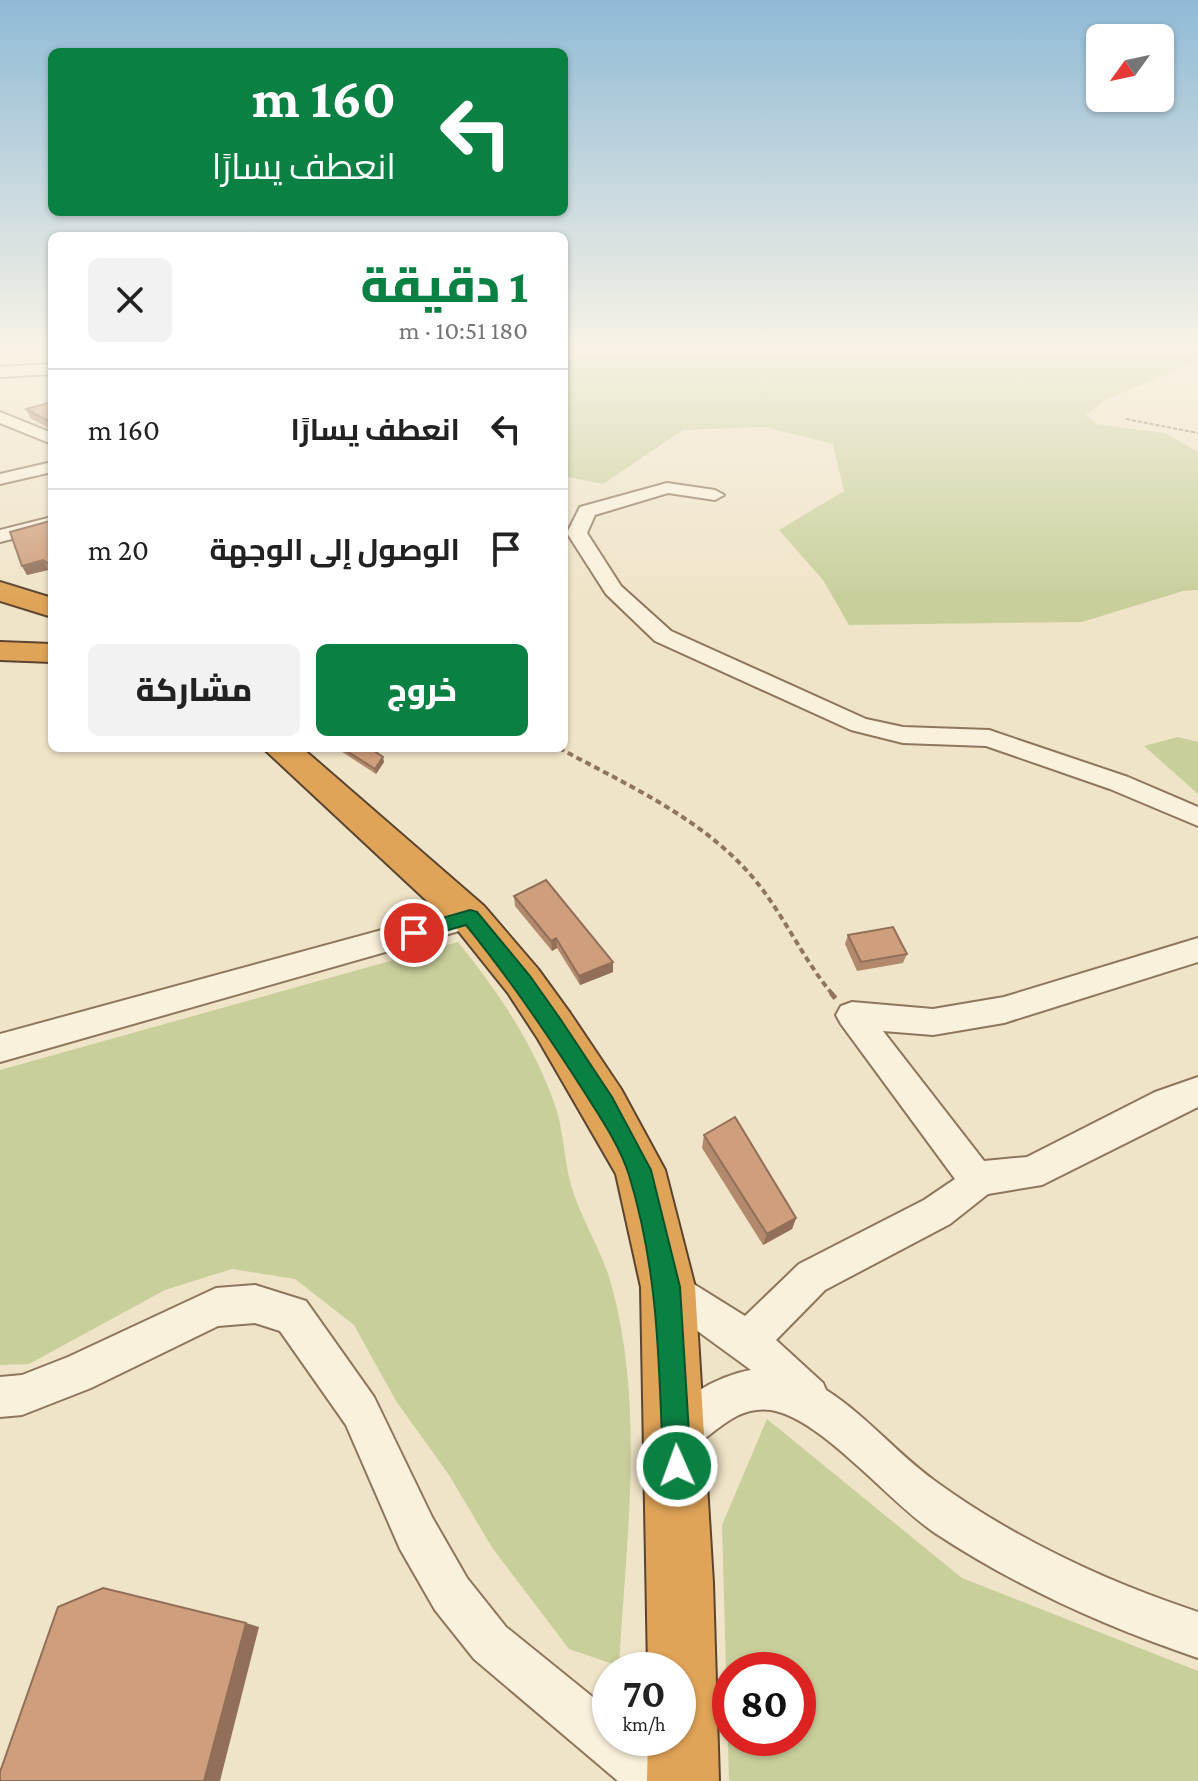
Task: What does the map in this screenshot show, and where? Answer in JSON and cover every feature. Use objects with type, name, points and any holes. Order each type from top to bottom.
[{"type":"highway","points":[[0,591],[48,607]]},
{"type":"highway","points":[[0,651],[48,653]]},
{"type":"highway","points":[[284,752],[470,917],[523,981],[554,1026],[604,1104],[640,1170],[668,1287],[676,1436],[683,1781]]},
{"type":"street","points":[[0,479],[48,468]]},
{"type":"street","points":[[715,495],[667,488],[587,511],[581,520],[577,533],[592,566],[636,615],[663,636],[859,725],[903,735],[953,734],[989,738],[1119,783],[1198,817]]},
{"type":"street","points":[[0,536],[48,524]]},
{"type":"street","points":[[0,1048],[470,917]]},
{"type":"street","points":[[852,1015],[933,1022],[1004,1010],[1198,950]]},
{"type":"street","points":[[852,1015],[975,1179]]},
{"type":"street","points":[[975,1179],[1030,1173],[1167,1103],[1198,1092]]},
{"type":"street","points":[[748,1341],[789,1296],[812,1277],[937,1212],[971,1190],[975,1179]]},
{"type":"street","points":[[668,1287],[748,1341],[918,1494],[1080,1589],[1143,1618],[1198,1635]]},
{"type":"street","points":[[0,1397],[22,1395],[77,1374],[216,1307],[255,1304],[292,1315],[360,1411],[416,1533],[451,1594],[490,1643],[657,1781]]},
{"type":"street","points":[[676,1436],[709,1410],[753,1389],[784,1392],[824,1412]]},
{"type":"path","points":[[566,752],[695,822],[748,872],[826,989],[852,1015]]},
{"type":"green space","points":[[568,432],[680,432],[603,484],[568,477]]},
{"type":"green space","points":[[785,432],[1165,433],[1198,452],[1198,590],[1183,591],[1082,622],[849,625],[823,580],[779,530],[844,491],[833,444]]},
{"type":"green space","points":[[1178,737],[1198,742],[1198,794],[1144,746]]},
{"type":"green space","points":[[458,942],[501,1000],[527,1042],[548,1086],[559,1117],[575,1198],[612,1287],[622,1333],[631,1428],[629,1523],[620,1652],[592,1652],[592,1657],[569,1649],[493,1549],[449,1475],[396,1401],[354,1325],[295,1279],[232,1269],[165,1290],[29,1364],[0,1365],[0,1070]]},
{"type":"green space","points":[[767,1419],[962,1578],[1198,1671],[1198,1781],[729,1781],[728,1756],[816,1756],[816,1652],[725,1652],[722,1525]]},
{"type":"building","points":[[48,522],[48,563],[43,560],[22,566],[10,532]]},
{"type":"building","points":[[348,752],[376,752],[383,757],[375,769]]},
{"type":"building","points":[[546,880],[613,962],[579,976],[556,938],[551,941],[514,896]]},
{"type":"building","points":[[893,927],[907,954],[861,962],[848,935]]},
{"type":"building","points":[[735,1117],[796,1218],[767,1234],[704,1135]]},
{"type":"building","points":[[103,1588],[246,1623],[204,1781],[0,1781],[0,1772],[58,1607]]},
{"type":"route","points":[[414,933],[470,917],[523,981],[554,1026],[604,1104],[640,1170],[668,1287],[677,1466]]}]
